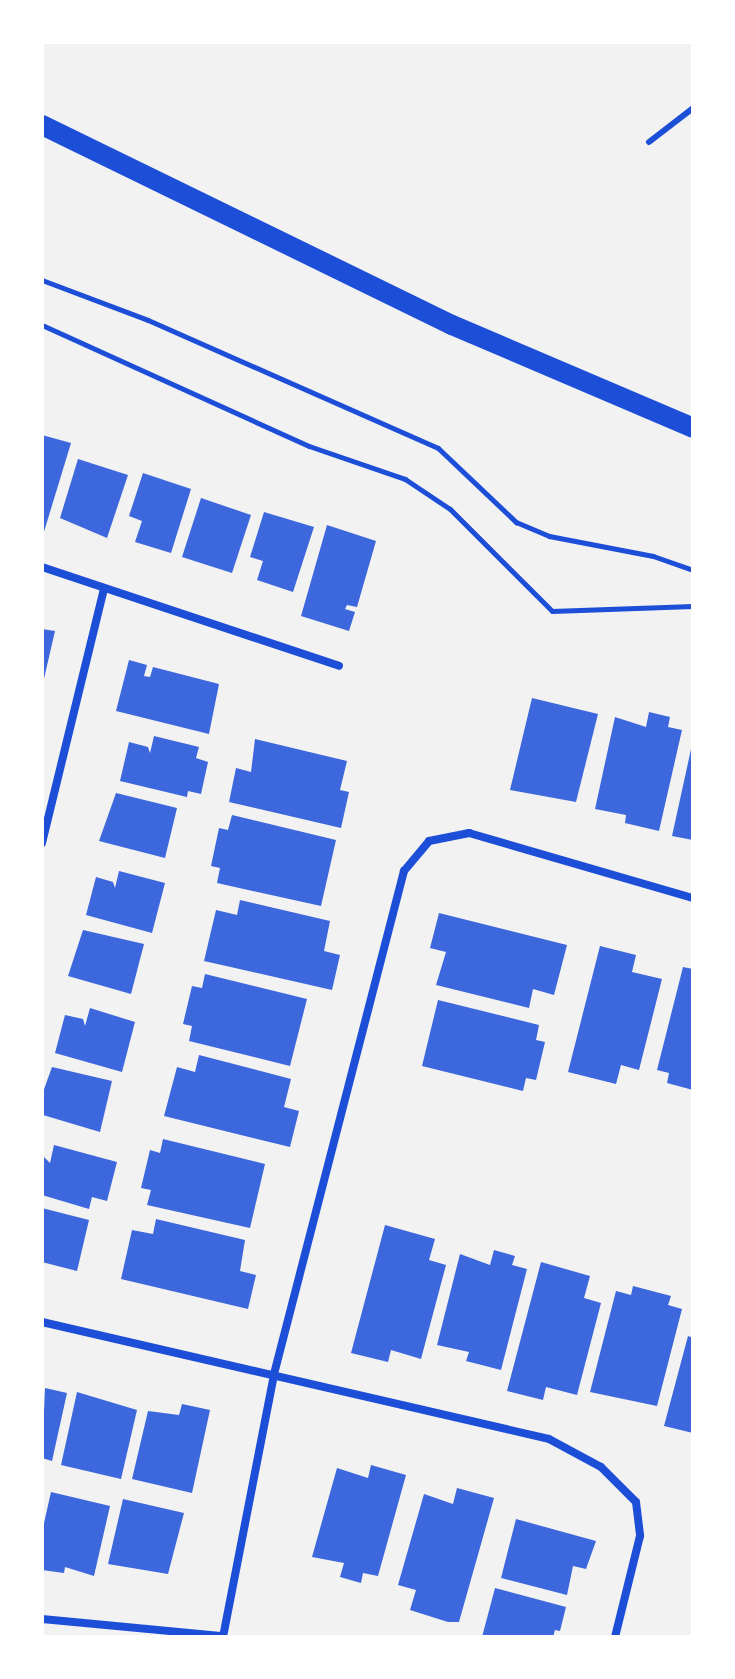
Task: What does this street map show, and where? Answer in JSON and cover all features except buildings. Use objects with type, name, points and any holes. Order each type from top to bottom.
[{"type":"main road","points":[[42,125],[452,325],[693,428]]},
{"type":"street","points":[[42,567],[339,666]]},
{"type":"street","points":[[42,843],[104,588]]},
{"type":"street","points":[[42,1619],[223,1636],[274,1374],[404,871],[429,841],[469,833],[693,898]]},
{"type":"street","points":[[42,1322],[549,1439],[601,1467],[636,1502],[640,1536],[615,1637]]},
{"type":"lane","points":[[649,142],[693,108]]},
{"type":"path","points":[[42,280],[148,320],[438,448],[516,522],[549,536],[653,556],[693,570]]},
{"type":"path","points":[[42,325],[309,446],[405,479],[450,509],[552,611],[693,606]]}]
